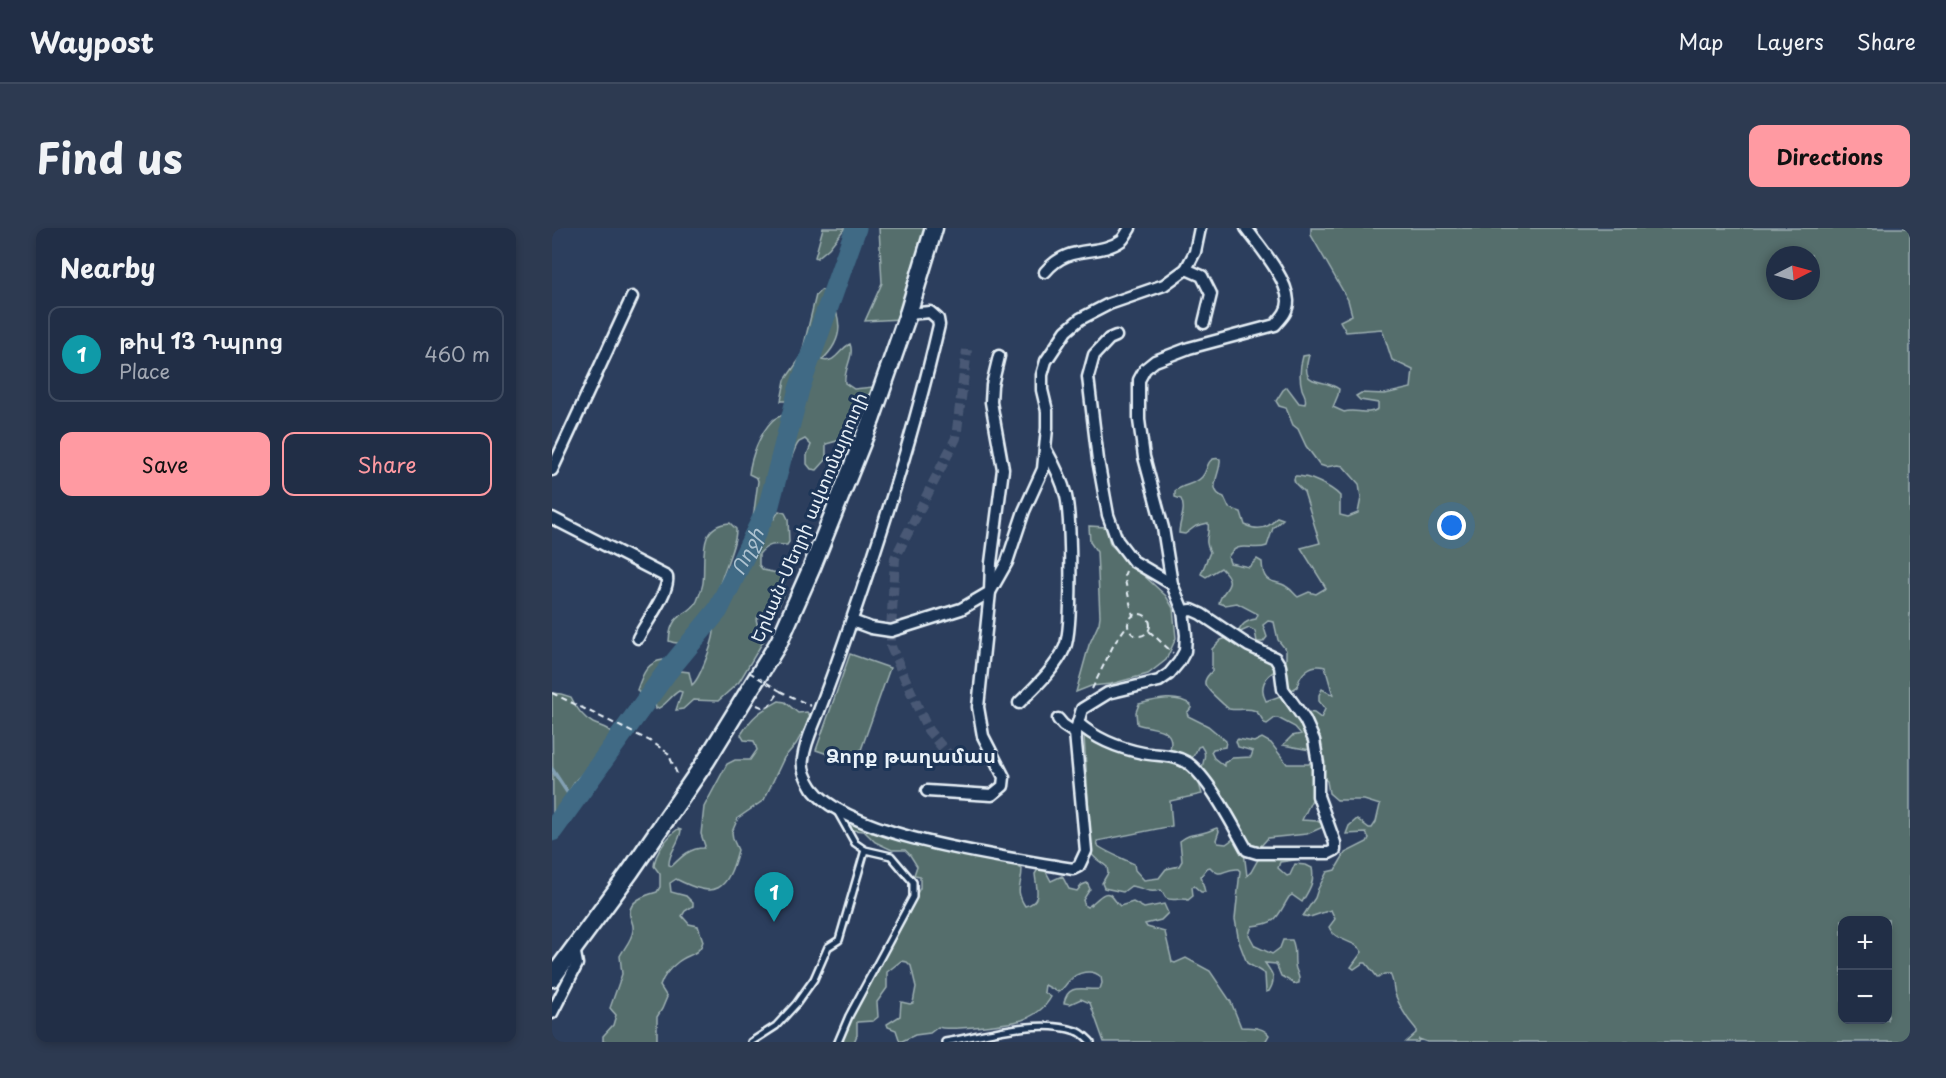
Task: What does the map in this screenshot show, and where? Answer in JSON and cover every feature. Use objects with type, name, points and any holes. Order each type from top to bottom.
[{"type":"highway","name":"Երևան-Մեղրի ավտոմայրուղի","points":[[552,978],[688,787],[736,714],[779,642],[871,420],[908,314],[934,228]]},
{"type":"street","points":[[1045,272],[1054,262],[1066,255],[1102,248],[1123,239],[1130,228]]},
{"type":"street","points":[[852,621],[871,628],[891,631],[961,609],[990,592],[1007,562],[1024,511],[1043,470],[1047,420],[1042,375],[1046,361],[1066,331],[1080,319],[1109,304],[1164,285],[1186,269],[1195,252],[1200,228]]},
{"type":"street","points":[[908,314],[930,312],[938,319],[939,325],[929,371],[852,621],[808,737],[802,761],[806,777],[813,790],[837,811],[916,840],[1073,869],[1079,866],[1086,851],[1076,728],[1082,709],[1108,693],[1159,681],[1169,674],[1185,651],[1183,611],[1172,584],[1163,528],[1144,457],[1139,420],[1139,380],[1145,369],[1155,361],[1189,348],[1275,325],[1285,315],[1288,302],[1284,285],[1246,228]]},
{"type":"street","points":[[1186,269],[1202,276],[1211,294],[1204,323]]},
{"type":"street","points":[[552,470],[632,297]]},
{"type":"street","points":[[1116,336],[1109,339],[1094,355],[1088,377],[1108,515],[1117,540],[1133,561],[1172,584]]},
{"type":"street","points":[[927,791],[992,795],[1003,786],[1004,777],[983,736],[978,707],[991,563],[1003,469],[991,402],[992,385],[999,356]]},
{"type":"street","points":[[1019,703],[1045,675],[1064,649],[1068,638],[1070,610],[1068,506],[1063,485],[1046,450]]},
{"type":"street","points":[[552,518],[667,577],[668,581],[664,591],[638,638]]},
{"type":"street","points":[[1058,718],[1063,725],[1076,728],[1111,744],[1146,754],[1164,754],[1188,764],[1214,795],[1247,850],[1257,853],[1329,853],[1335,850],[1335,843],[1318,796],[1318,764],[1314,740],[1305,720],[1284,689],[1280,666],[1275,658],[1250,646],[1202,614],[1192,610],[1183,611]]},
{"type":"street","points":[[552,1013],[577,964],[574,948]]},
{"type":"lane","points":[[837,811],[855,843],[865,850],[891,856],[913,882],[913,897],[849,1016],[838,1042]]},
{"type":"lane","points":[[751,1042],[776,1026],[797,1003],[814,978],[828,947],[839,940],[865,850]]},
{"type":"lane","points":[[945,1042],[985,1034],[1052,1027],[1079,1031],[1091,1042]]},
{"type":"path","points":[[1133,561],[1124,576],[1133,616]]},
{"type":"path","points":[[1082,709],[1114,644],[1133,616],[1137,614],[1146,616],[1150,624],[1149,631],[1144,635],[1135,635],[1128,628],[1128,624]]},
{"type":"path","points":[[1149,631],[1163,642],[1179,662]]},
{"type":"path","points":[[749,672],[780,691],[819,710]]},
{"type":"path","points":[[552,693],[652,742],[668,753],[679,777],[688,787]]},
{"type":"green space","points":[[823,228],[845,228],[829,248],[817,258],[815,257]]},
{"type":"green space","points":[[879,228],[927,228],[900,319],[865,321],[882,283]]},
{"type":"green space","points":[[1311,228],[1910,228],[1910,1042],[1427,1042],[1419,1039],[1418,1042],[1406,1042],[1416,1033],[1416,1029],[1399,1004],[1390,974],[1384,974],[1378,978],[1366,963],[1354,969],[1351,967],[1362,952],[1355,945],[1332,932],[1329,927],[1335,919],[1331,910],[1310,917],[1303,916],[1315,898],[1327,872],[1335,870],[1345,853],[1367,842],[1369,838],[1366,833],[1346,834],[1349,826],[1357,819],[1372,828],[1376,822],[1380,805],[1364,800],[1337,800],[1329,793],[1327,781],[1323,777],[1302,820],[1317,821],[1323,824],[1323,827],[1307,834],[1268,838],[1259,848],[1244,852],[1247,876],[1260,856],[1317,857],[1280,862],[1278,868],[1287,876],[1290,875],[1295,864],[1312,868],[1311,886],[1302,902],[1292,895],[1276,918],[1267,923],[1252,926],[1249,935],[1255,946],[1272,954],[1280,948],[1283,940],[1292,940],[1299,983],[1295,984],[1281,976],[1276,964],[1265,963],[1273,979],[1269,991],[1266,992],[1265,974],[1247,963],[1239,942],[1235,919],[1240,871],[1238,869],[1217,873],[1210,867],[1207,868],[1201,876],[1205,892],[1201,892],[1194,886],[1192,887],[1193,896],[1188,900],[1168,899],[1161,890],[1148,891],[1131,886],[1123,892],[1104,888],[1102,883],[1108,873],[1107,867],[1094,857],[1090,848],[1084,736],[1105,746],[1135,755],[1169,753],[1171,744],[1167,734],[1137,724],[1136,712],[1139,704],[1172,699],[1191,705],[1188,716],[1208,726],[1226,741],[1225,747],[1213,749],[1211,752],[1214,758],[1224,766],[1224,763],[1232,758],[1251,757],[1253,751],[1238,747],[1236,741],[1238,739],[1254,742],[1262,738],[1271,743],[1287,764],[1309,764],[1313,756],[1310,750],[1283,745],[1292,736],[1301,734],[1295,727],[1278,718],[1267,724],[1264,723],[1257,712],[1250,709],[1229,709],[1206,686],[1205,680],[1212,671],[1212,649],[1221,640],[1227,638],[1270,656],[1277,670],[1264,683],[1263,692],[1266,701],[1283,695],[1307,715],[1308,712],[1314,713],[1321,718],[1325,709],[1319,701],[1322,689],[1333,695],[1325,667],[1320,666],[1306,670],[1297,687],[1292,690],[1286,687],[1286,650],[1278,640],[1274,622],[1268,621],[1263,625],[1267,637],[1263,642],[1257,642],[1255,631],[1249,628],[1238,633],[1244,623],[1256,619],[1258,614],[1237,603],[1225,605],[1219,603],[1229,583],[1226,574],[1221,568],[1206,577],[1201,574],[1210,552],[1207,544],[1208,523],[1196,526],[1185,534],[1179,533],[1183,503],[1181,499],[1175,497],[1175,491],[1196,482],[1202,477],[1212,459],[1220,459],[1216,490],[1224,497],[1229,508],[1241,512],[1245,525],[1263,528],[1277,517],[1283,519],[1273,528],[1267,546],[1236,549],[1228,557],[1230,563],[1249,567],[1257,559],[1262,562],[1267,579],[1283,584],[1298,597],[1309,592],[1316,594],[1326,588],[1301,548],[1320,543],[1304,492],[1294,479],[1295,476],[1306,477],[1331,489],[1340,496],[1340,515],[1348,517],[1358,513],[1361,498],[1359,484],[1343,466],[1320,465],[1306,446],[1298,429],[1293,425],[1286,408],[1279,406],[1276,401],[1287,387],[1299,403],[1305,404],[1300,376],[1303,356],[1309,355],[1307,373],[1309,378],[1339,389],[1333,407],[1344,412],[1370,412],[1378,409],[1378,403],[1360,400],[1356,396],[1361,393],[1385,394],[1411,388],[1413,370],[1392,360],[1382,329],[1346,332],[1340,321],[1352,315],[1348,300],[1311,235]],"holes":[[[1201,746],[1205,756],[1202,772],[1236,832],[1233,839],[1226,844],[1218,843],[1216,840],[1219,831],[1217,828],[1187,836],[1180,841],[1182,861],[1179,866],[1166,869],[1159,878],[1144,880],[1135,870],[1134,864],[1102,849],[1098,846],[1097,841],[1172,826],[1170,801],[1202,794],[1198,780],[1187,768],[1198,747]]]},
{"type":"green space","points":[[821,290],[828,292],[833,302],[839,328],[835,344],[822,360],[831,360],[850,344],[851,353],[845,383],[854,389],[873,387],[874,390],[860,404],[861,428],[846,449],[840,447],[837,441],[826,444],[826,460],[817,470],[811,469],[807,464],[807,455],[811,445],[805,439],[799,442],[774,488],[769,515],[774,519],[779,511],[785,513],[788,519],[789,542],[787,545],[765,548],[759,554],[759,565],[763,570],[783,577],[785,592],[777,609],[756,619],[758,627],[765,634],[764,640],[739,682],[718,701],[693,700],[683,709],[676,710],[682,692],[679,691],[656,709],[653,690],[647,688],[639,693],[637,690],[649,667],[663,660],[673,670],[689,672],[692,685],[706,658],[714,629],[701,630],[687,640],[676,643],[669,641],[670,631],[677,619],[694,606],[699,597],[703,583],[707,537],[719,525],[730,523],[736,529],[735,539],[715,604],[716,614],[720,621],[721,607],[738,567],[748,531],[752,526],[758,481],[749,474],[752,460],[768,426],[774,419],[793,409],[807,388],[811,371],[808,370],[800,376],[787,401],[781,401],[785,380],[801,357],[816,295]]},
{"type":"green space","points":[[1089,526],[1106,527],[1110,544],[1166,596],[1173,608],[1176,638],[1166,660],[1148,674],[1111,684],[1091,686],[1076,692],[1100,616],[1097,552],[1090,542]]},
{"type":"green space","points":[[850,654],[890,668],[856,764],[816,750]]},
{"type":"green space","points":[[552,693],[571,697],[586,718],[607,729],[613,735],[609,744],[576,780],[556,812],[553,813]]},
{"type":"green space","points":[[779,701],[785,702],[798,713],[807,712],[811,717],[796,744],[784,758],[764,800],[738,818],[732,832],[738,850],[729,875],[718,888],[711,890],[701,889],[676,879],[670,883],[671,892],[686,896],[693,903],[693,906],[682,916],[689,924],[698,926],[703,941],[696,952],[672,967],[661,983],[660,986],[667,997],[657,1017],[657,1042],[603,1042],[603,1036],[613,1025],[616,1015],[610,1008],[622,974],[620,956],[632,934],[631,906],[638,900],[657,892],[660,887],[660,874],[654,866],[659,850],[678,829],[681,830],[680,835],[670,856],[669,865],[672,866],[690,851],[704,848],[701,834],[704,807],[727,764],[735,760],[750,760],[757,750],[754,741],[744,740],[741,735],[750,721]]},
{"type":"green space","points":[[854,823],[863,824],[872,833],[879,828],[1008,861],[1022,869],[1019,891],[1025,906],[1031,904],[1036,898],[1035,874],[1038,869],[1045,870],[1051,881],[1062,876],[1069,889],[1077,891],[1087,883],[1090,889],[1083,900],[1087,907],[1106,894],[1110,895],[1120,906],[1133,902],[1144,908],[1164,904],[1168,913],[1161,920],[1145,924],[1147,927],[1165,932],[1172,962],[1186,958],[1210,971],[1231,1002],[1241,1027],[1260,1029],[1269,1035],[1265,1042],[1104,1042],[1090,1003],[1081,999],[1070,1004],[1064,1003],[1066,996],[1073,990],[1100,989],[1101,977],[1085,972],[1076,975],[1058,992],[1045,985],[1044,992],[1051,997],[1038,1011],[1022,1020],[979,1026],[938,1027],[930,1033],[915,1035],[900,1042],[896,1030],[888,1027],[887,1024],[900,1016],[901,1002],[913,1003],[916,987],[911,966],[901,961],[887,972],[887,988],[877,1002],[878,1017],[873,1021],[857,1022],[857,1035],[854,1042],[838,1042],[848,1009],[893,940],[920,888],[920,876],[914,875],[917,866],[905,850],[892,850],[875,842],[864,831],[852,830],[850,828]]},
{"type":"waterway","name":"Ողջի","points":[[552,831],[666,673],[718,610],[769,505],[799,389],[856,228]]},
{"type":"waterway","points":[[552,769],[573,801]]},
{"type":"tunnel","points":[[952,759],[928,730],[891,647],[891,631],[895,558],[956,438],[967,350]]},
{"type":"place","name":"թիվ 13 Դպրոց","points":[[774,922]]},
{"type":"district","name":"Ձորք թաղամաս","points":[[911,755]]}]
